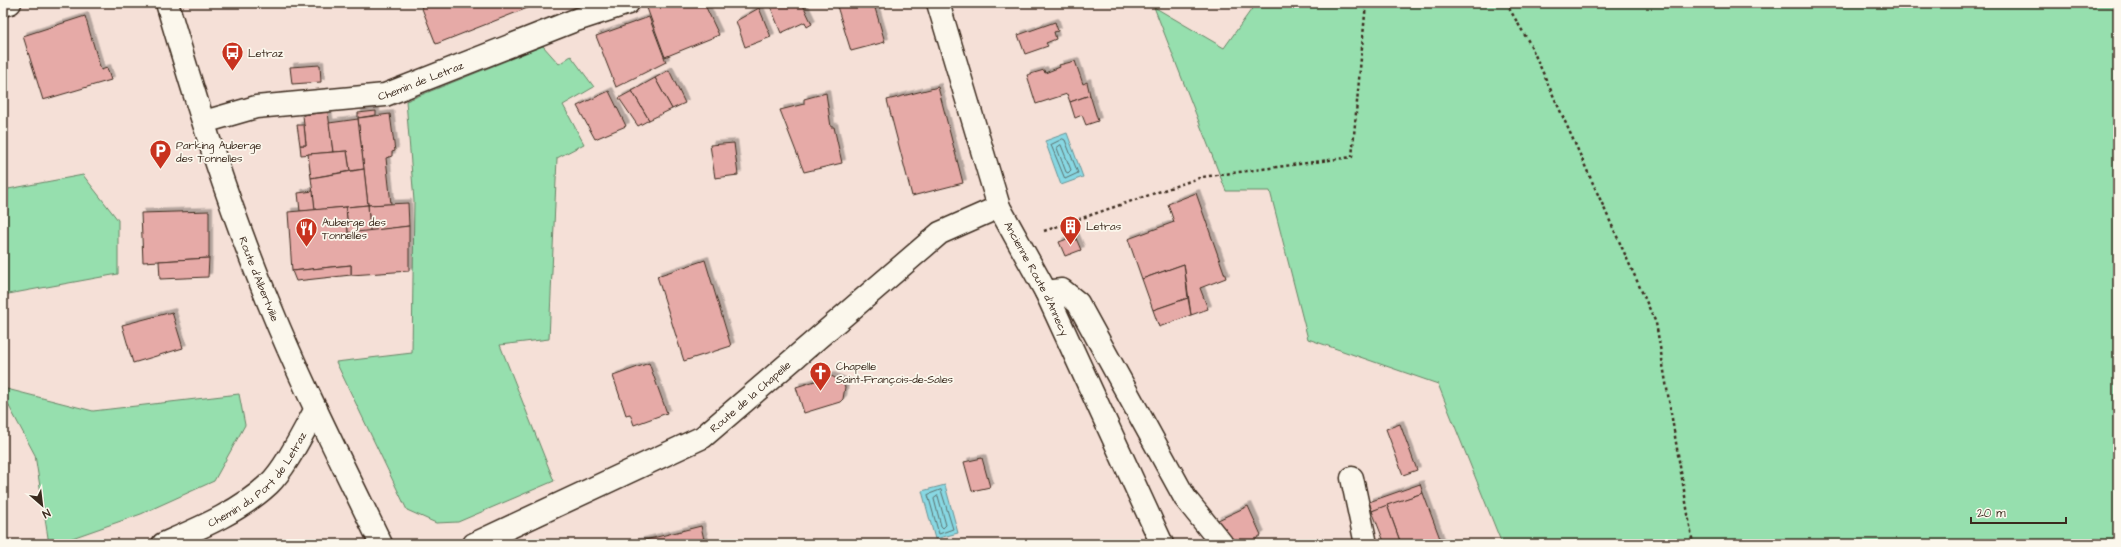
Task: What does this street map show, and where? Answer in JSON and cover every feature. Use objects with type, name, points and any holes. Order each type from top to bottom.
[{"type":"street","points":[[3,5],[10,3]]},
{"type":"street","name":"Route d'Albertville","points":[[167,3],[204,122],[250,256],[297,371],[381,544]]},
{"type":"street","name":"Chemin de Letraz","points":[[204,122],[256,107],[385,95],[574,21],[628,3]]},
{"type":"street","name":"Ancienne Route d'Annecy","points":[[938,3],[999,207],[1046,292],[1162,544]]},
{"type":"street","name":"Route de la Chapelle","points":[[475,544],[703,437],[940,233],[999,207]]},
{"type":"street","points":[[1046,292],[1062,290],[1078,303],[1184,498],[1222,544]]},
{"type":"street","name":"Chemin du Port de Letraz","points":[[163,544],[204,526],[245,503],[270,483],[291,452],[316,409]]},
{"type":"street","points":[[1352,478],[1366,544]]},
{"type":"path","points":[[1017,240],[1202,177],[1352,157],[1366,3]]},
{"type":"path","points":[[1506,3],[1530,44],[1656,323],[1693,544]]},
{"type":"green space","points":[[1256,3],[2118,3],[2118,544],[1502,544],[1438,384],[1308,339],[1270,191],[1226,191],[1154,7],[1224,48]]},
{"type":"green space","points":[[543,46],[559,64],[571,56],[594,87],[563,105],[584,144],[557,158],[549,339],[500,345],[554,481],[458,522],[436,523],[407,510],[336,362],[412,353],[414,201],[406,101]]},
{"type":"green space","points":[[83,175],[118,220],[118,274],[3,295],[3,190]]},
{"type":"green space","points":[[3,388],[93,411],[239,394],[245,425],[214,481],[141,514],[55,544],[49,544],[35,455],[3,395]]},
{"type":"water","points":[[1067,133],[1083,177],[1061,185],[1045,141]]},
{"type":"water","points":[[945,485],[958,533],[935,539],[922,491]]},
{"type":"building","points":[[429,3],[528,3],[530,7],[436,44],[421,6]]},
{"type":"building","points":[[663,3],[704,3],[719,35],[665,57],[647,8]]},
{"type":"building","points":[[769,3],[802,3],[812,24],[807,27],[805,22],[781,33]]},
{"type":"building","points":[[836,3],[892,3],[875,8],[885,42],[851,51]]},
{"type":"building","points":[[759,8],[771,37],[745,47],[736,21]]},
{"type":"building","points":[[85,16],[101,70],[107,68],[111,80],[43,100],[23,36]]},
{"type":"building","points":[[649,17],[666,62],[616,87],[596,36]]},
{"type":"building","points":[[1055,22],[1058,31],[1054,32],[1056,39],[1046,43],[1048,46],[1025,54],[1018,35]]},
{"type":"building","points":[[1075,61],[1083,84],[1087,82],[1090,95],[1070,102],[1067,94],[1036,104],[1027,75],[1044,70],[1045,73],[1060,67],[1059,65]]},
{"type":"building","points":[[320,65],[321,82],[292,84],[290,67]]},
{"type":"building","points":[[669,70],[685,103],[672,109],[655,78]]},
{"type":"building","points":[[655,78],[672,109],[649,120],[632,91]]},
{"type":"building","points":[[938,87],[963,183],[912,196],[887,100]]},
{"type":"building","points":[[609,91],[626,126],[595,139],[577,106]]},
{"type":"building","points":[[632,91],[649,120],[638,126],[619,98]]},
{"type":"building","points":[[826,93],[831,127],[834,127],[842,163],[804,172],[780,110],[804,104],[804,99]]},
{"type":"building","points":[[1090,95],[1098,121],[1086,125],[1082,115],[1075,118],[1070,102]]},
{"type":"building","points":[[376,111],[376,115],[358,118],[358,113]]},
{"type":"building","points":[[328,112],[333,152],[301,155],[300,145],[306,145],[303,115]]},
{"type":"building","points":[[390,114],[395,151],[392,152],[392,156],[386,158],[391,204],[368,205],[358,118]]},
{"type":"building","points":[[358,119],[364,169],[350,171],[347,151],[333,152],[329,123]]},
{"type":"building","points":[[297,125],[304,125],[306,145],[300,145]]},
{"type":"building","points":[[734,143],[738,175],[715,178],[710,145]]},
{"type":"building","points":[[347,151],[350,171],[311,178],[308,154]]},
{"type":"building","points":[[364,169],[368,205],[315,210],[311,178]]},
{"type":"building","points":[[313,191],[315,210],[300,211],[298,193]]},
{"type":"building","points":[[1196,193],[1226,278],[1200,288],[1208,309],[1191,315],[1184,264],[1142,279],[1128,239],[1174,222],[1168,204]]},
{"type":"building","points":[[408,203],[409,226],[370,231],[368,205]]},
{"type":"building","points":[[368,205],[370,231],[348,233],[346,207]]},
{"type":"building","points":[[346,207],[348,233],[409,226],[409,271],[351,275],[351,265],[292,271],[288,212]]},
{"type":"building","points":[[209,211],[209,258],[143,262],[141,213]]},
{"type":"building","name":"Letras","points":[[1075,236],[1081,250],[1065,256],[1059,242]]},
{"type":"building","points":[[209,258],[208,277],[160,279],[159,261]]},
{"type":"building","points":[[705,260],[731,346],[684,361],[657,276]]},
{"type":"building","points":[[1184,264],[1188,298],[1153,310],[1142,279]]},
{"type":"building","points":[[351,265],[351,275],[296,281],[292,271]]},
{"type":"building","points":[[1188,298],[1191,315],[1159,327],[1153,310]]},
{"type":"building","points":[[172,312],[183,348],[133,363],[122,325]]},
{"type":"building","points":[[649,363],[667,413],[634,425],[630,414],[626,415],[613,376]]},
{"type":"building","name":"Chapelle Saint-François-de-Sales","points":[[831,376],[842,381],[845,387],[843,399],[840,402],[804,413],[796,387]]},
{"type":"building","points":[[1400,424],[1417,470],[1403,475],[1386,429]]},
{"type":"building","points":[[982,458],[990,487],[972,491],[964,462]]},
{"type":"building","points":[[1420,484],[1423,493],[1372,511],[1369,502]]},
{"type":"building","points":[[1423,493],[1442,544],[1401,544],[1387,505]]},
{"type":"building","points":[[1387,505],[1401,544],[1385,544],[1372,511]]},
{"type":"building","points":[[1248,506],[1261,535],[1249,544],[1233,544],[1216,521]]},
{"type":"building","points":[[701,526],[705,544],[629,544]]},
{"type":"place","name":"Letraz","points":[[232,72]]},
{"type":"place","name":"Parking Auberge des Tonnelles","points":[[161,170]]},
{"type":"place","name":"Letras","points":[[1070,246]]},
{"type":"place","name":"Auberge des Tonnelles","points":[[306,248]]},
{"type":"place","name":"Chapelle Saint-François-de-Sales","points":[[821,392]]}]
